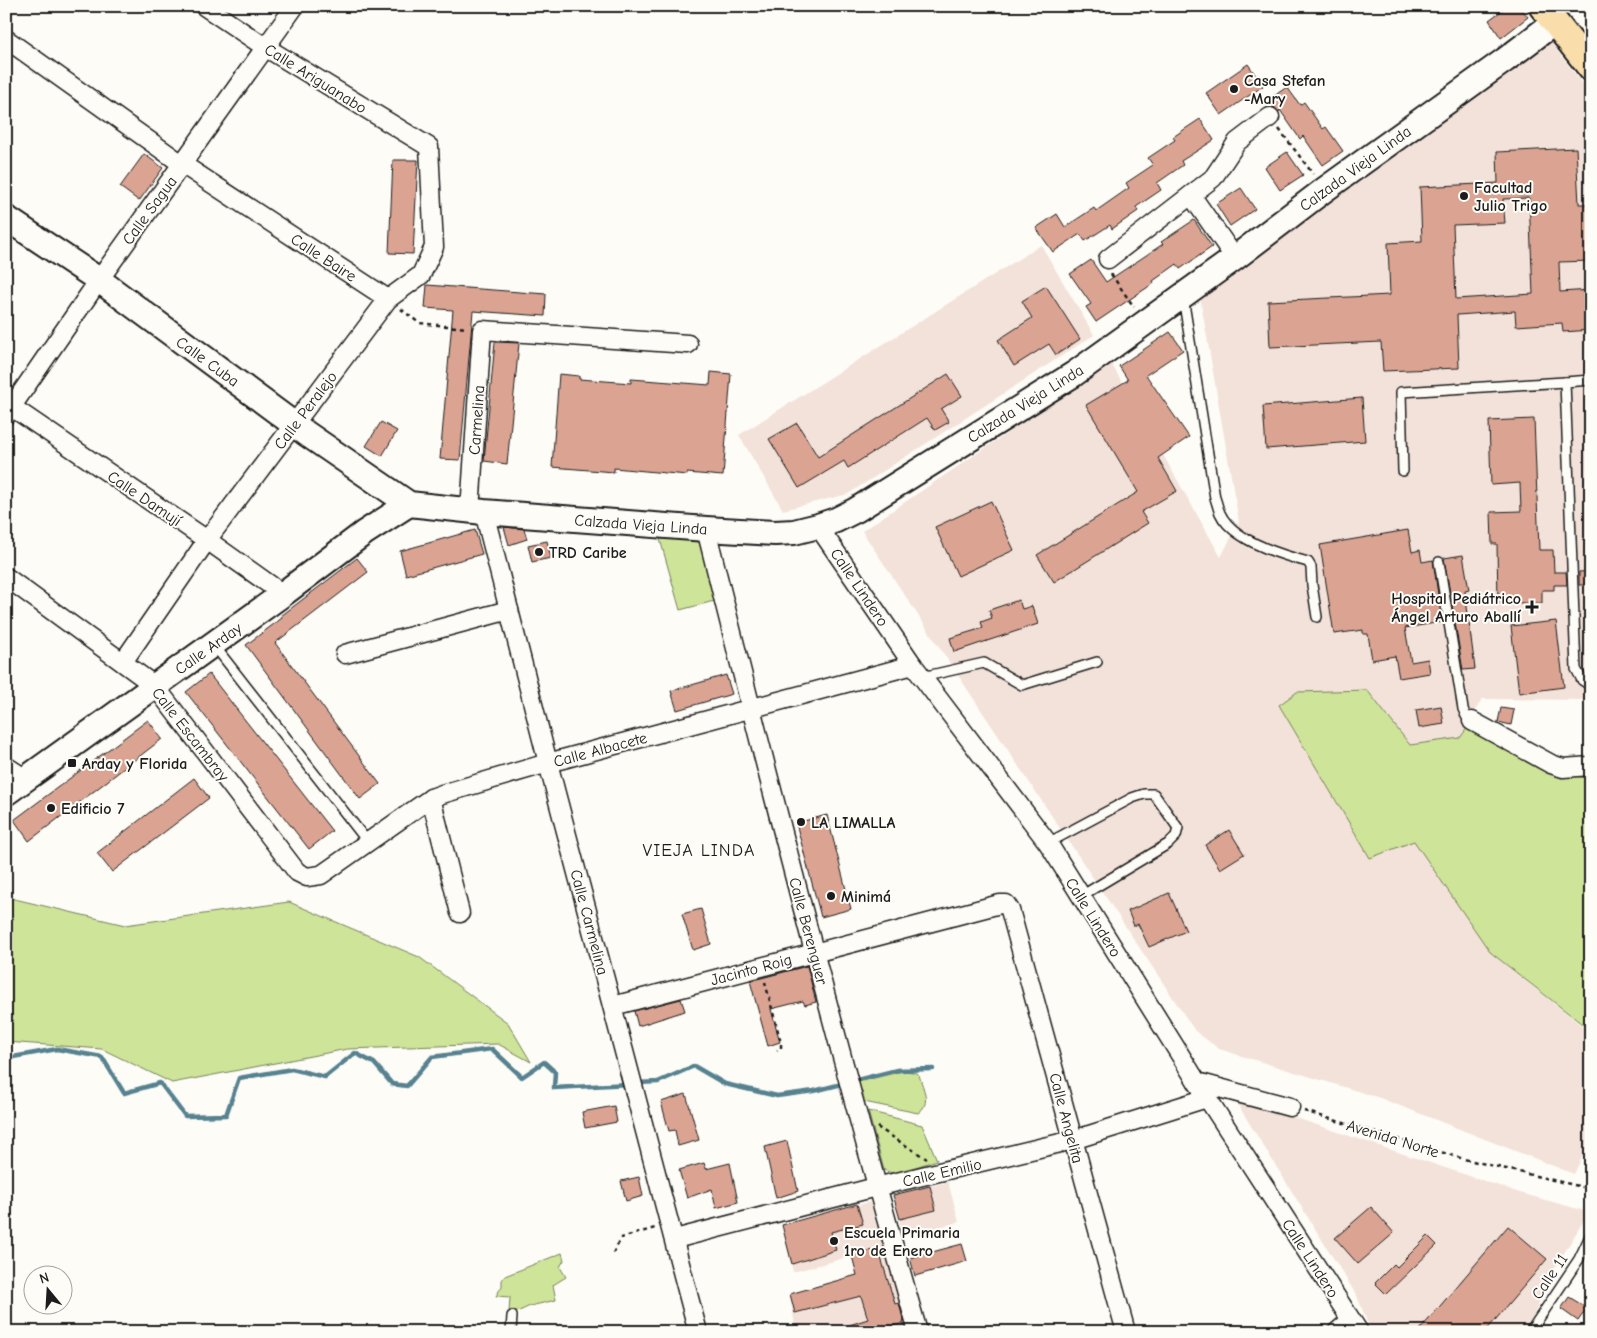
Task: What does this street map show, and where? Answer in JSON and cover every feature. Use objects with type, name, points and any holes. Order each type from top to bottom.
[{"type":"main road","points":[[1549,14],[1591,68]]},
{"type":"street","name":"Calle Ariguanabo","points":[[204,6],[265,47],[429,148]]},
{"type":"street","name":"Calle Sagua","points":[[8,409],[295,6]]},
{"type":"street","name":"Calzada Vieja Linda","points":[[409,504],[477,512],[706,530],[775,533],[794,532],[836,520],[1074,374],[1235,258],[1324,190],[1505,60],[1549,14]]},
{"type":"street","name":"Calle Baire","points":[[6,39],[182,164],[388,299]]},
{"type":"street","points":[[1108,259],[1213,178],[1237,142],[1270,117]]},
{"type":"street","name":"Calle Peralejo","points":[[123,662],[207,540],[388,299],[421,275],[434,247],[429,148]]},
{"type":"street","points":[[1191,195],[1235,258]]},
{"type":"street","name":"Calle Cuba","points":[[6,218],[99,280],[294,424],[409,504]]},
{"type":"street","points":[[482,330],[688,344]]},
{"type":"street","name":"Carmelina","points":[[477,512],[482,330]]},
{"type":"street","name":"Calle Damují","points":[[8,409],[207,540],[284,594]]},
{"type":"street","name":"Calle Arday","points":[[6,793],[284,594],[364,533],[409,504]]},
{"type":"street","name":"Calle Carmelina","points":[[477,512],[509,610],[698,1332]]},
{"type":"street","name":"Calle Lindero","points":[[818,526],[918,671],[1048,842],[1207,1098],[1355,1326]]},
{"type":"street","name":"Calle Berenguer","points":[[706,530],[751,710],[876,1187],[918,1332]]},
{"type":"street","name":"Calle Escambray","points":[[6,577],[155,686],[297,872],[306,877]]},
{"type":"street","points":[[345,654],[509,610]]},
{"type":"street","name":"Calle Albacete","points":[[306,877],[315,876],[327,871],[367,841],[431,798],[548,763],[751,710],[918,671]]},
{"type":"street","points":[[1472,721],[1551,764],[1563,768],[1591,766]]},
{"type":"street","points":[[6,766],[26,779]]},
{"type":"street","points":[[431,798],[460,913]]},
{"type":"street","name":"Jacinto Roig","points":[[613,1006],[760,966],[1006,904]]},
{"type":"street","name":"Calle Angelita","points":[[1006,904],[1010,910],[1126,1332]]},
{"type":"street","points":[[1197,1082],[1290,1107]]},
{"type":"street","name":"Calle Emilio","points":[[673,1231],[876,1187],[1073,1140],[1207,1098]]},
{"type":"street","points":[[1338,1332],[1355,1326]]},
{"type":"lane","points":[[1183,295],[1215,498],[1220,513],[1225,521],[1236,531],[1253,542],[1272,551],[1308,562],[1311,567],[1317,617]]},
{"type":"lane","points":[[1403,472],[1400,392],[1591,380]]},
{"type":"lane","points":[[1565,382],[1576,670],[1582,680],[1591,686]]},
{"type":"lane","points":[[1439,562],[1463,709],[1466,716],[1472,721]]},
{"type":"lane","points":[[213,644],[367,841]]},
{"type":"lane","points":[[918,671],[984,663],[1022,685],[1097,662]]},
{"type":"lane","points":[[1048,842],[1132,798],[1144,794],[1154,794],[1178,828],[1176,836],[1168,844],[1081,896]]},
{"type":"lane","name":"Calle 11","points":[[1530,1332],[1579,1259],[1591,1234]]},
{"type":"lane","points":[[511,1332],[512,1316]]},
{"type":"path","points":[[1270,117],[1324,190]]},
{"type":"path","points":[[1108,259],[1104,264],[1145,322]]},
{"type":"path","points":[[388,299],[419,323],[482,330]]},
{"type":"path","points":[[760,966],[781,1043],[781,1048],[777,1050]]},
{"type":"path","name":"Avenida Norte","points":[[1290,1107],[1464,1159],[1591,1189]]},
{"type":"path","points":[[858,1117],[900,1140],[931,1162]]},
{"type":"path","points":[[613,1253],[621,1238],[673,1231]]},
{"type":"shaded area","points":[[1549,40],[1591,95],[1591,700],[1482,699],[1460,738],[1410,745],[1367,690],[1414,840],[1490,952],[1591,1033],[1591,1139],[1574,1174],[1380,1098],[1219,1049],[1195,1031],[862,531],[1111,363],[1221,557],[1239,522],[1200,297]]},
{"type":"shaded area","points":[[1041,245],[1094,335],[848,494],[783,510],[739,435]]},
{"type":"shaded area","points":[[1233,1097],[1520,1193],[1589,1212],[1550,1276],[1533,1317],[1521,1332],[1371,1332],[1357,1296]]},
{"type":"shaded area","points":[[948,1182],[959,1222],[903,1236],[893,1195]]},
{"type":"shaded area","points":[[870,1202],[909,1332],[796,1332],[790,1294],[857,1274],[852,1256],[793,1272],[782,1225]]},
{"type":"green space","points":[[658,532],[701,533],[718,600],[680,610]]},
{"type":"green space","points":[[1367,690],[1410,745],[1460,738],[1472,721],[1553,772],[1591,779],[1591,1031],[1490,952],[1414,841],[1370,858],[1279,705],[1297,692]]},
{"type":"green space","points":[[6,897],[125,925],[289,902],[419,957],[508,1023],[531,1062],[498,1044],[347,1049],[172,1083],[102,1049],[6,1042]]},
{"type":"green space","points":[[903,1071],[914,1072],[919,1075],[926,1100],[925,1105],[918,1113],[864,1102],[858,1082]]},
{"type":"green space","points":[[868,1111],[922,1125],[937,1160],[894,1174],[884,1170]]},
{"type":"green space","points":[[562,1253],[564,1260],[560,1267],[566,1277],[553,1285],[556,1300],[530,1306],[513,1314],[509,1313],[510,1297],[496,1296],[505,1276]]},
{"type":"building","points":[[1508,6],[1519,6],[1528,17],[1501,38],[1489,20]]},
{"type":"building","name":"Casa Stefan -Mary","points":[[1248,64],[1263,86],[1221,115],[1206,93]]},
{"type":"building","points":[[1287,87],[1300,105],[1304,102],[1323,129],[1326,127],[1343,151],[1323,165],[1303,136],[1300,139],[1280,110],[1279,112],[1268,100]]},
{"type":"building","points":[[1200,119],[1214,140],[1181,161],[1183,165],[1157,183],[1161,190],[1136,207],[1138,211],[1112,229],[1110,225],[1085,241],[1080,234],[1053,252],[1036,228],[1057,214],[1065,227],[1094,208],[1096,211],[1129,188],[1126,183],[1153,165],[1148,158],[1175,140],[1173,137]]},
{"type":"building","points":[[1576,148],[1579,204],[1591,204],[1591,261],[1559,262],[1560,292],[1591,290],[1591,330],[1563,332],[1562,323],[1516,326],[1515,311],[1457,315],[1459,368],[1383,371],[1381,342],[1270,347],[1268,301],[1390,295],[1388,243],[1422,241],[1420,187],[1498,183],[1497,152]],"holes":[[[1529,198],[1533,294],[1456,299],[1453,225],[1505,223],[1503,199]]]},
{"type":"building","points":[[1287,152],[1303,175],[1280,190],[1265,167]]},
{"type":"building","points":[[144,154],[163,168],[139,201],[120,187]]},
{"type":"building","points":[[393,160],[418,160],[413,254],[389,253]]},
{"type":"building","points":[[1241,188],[1255,209],[1230,226],[1216,204]]},
{"type":"building","points":[[1194,220],[1212,247],[1180,269],[1177,264],[1153,281],[1154,283],[1096,322],[1086,307],[1091,304],[1070,274],[1091,260],[1106,282],[1163,244],[1161,242]]},
{"type":"building","points":[[427,285],[546,294],[545,316],[473,311],[460,460],[440,459],[453,310],[425,308]]},
{"type":"building","points":[[1046,286],[1080,339],[1056,355],[1049,344],[1014,366],[998,340],[1032,318],[1022,301]]},
{"type":"building","points":[[1170,332],[1183,350],[1146,375],[1189,437],[1158,458],[1177,491],[1141,512],[1148,523],[1054,582],[1037,555],[1138,492],[1086,405],[1128,380],[1119,366]]},
{"type":"building","points":[[495,342],[519,343],[507,464],[484,461]]},
{"type":"building","points":[[711,372],[731,374],[723,476],[687,473],[687,475],[614,468],[614,472],[552,467],[559,374],[579,376],[579,379],[631,383],[631,379],[710,385]]},
{"type":"building","points":[[948,374],[962,396],[941,409],[949,422],[935,430],[927,418],[848,468],[844,461],[799,488],[769,439],[797,423],[818,457]]},
{"type":"building","points":[[1362,398],[1365,441],[1266,449],[1263,406]]},
{"type":"building","points":[[1534,419],[1539,550],[1553,550],[1554,572],[1566,572],[1567,585],[1554,585],[1554,590],[1542,590],[1542,603],[1498,603],[1497,544],[1492,544],[1491,512],[1521,511],[1520,483],[1491,485],[1489,421]]},
{"type":"building","points":[[381,422],[397,431],[382,456],[366,446]]},
{"type":"building","points":[[991,501],[1014,550],[958,576],[935,527]]},
{"type":"building","points":[[504,527],[524,529],[527,539],[509,545]]},
{"type":"building","points":[[475,530],[482,554],[406,575],[400,551]]},
{"type":"building","points":[[1408,530],[1412,552],[1420,550],[1422,562],[1433,560],[1442,622],[1405,628],[1411,662],[1428,659],[1430,673],[1399,678],[1395,656],[1372,660],[1368,634],[1363,634],[1363,630],[1334,634],[1320,545]]},
{"type":"building","points":[[547,541],[551,558],[532,562],[528,545]]},
{"type":"building","points":[[1463,555],[1469,590],[1465,591],[1475,669],[1463,670],[1444,558]]},
{"type":"building","points":[[357,558],[368,572],[275,643],[380,784],[360,799],[246,645]]},
{"type":"building","points":[[1591,571],[1591,585],[1579,585],[1579,572]]},
{"type":"building","points":[[1019,600],[1022,609],[1032,606],[1038,624],[954,652],[950,638],[983,628],[981,622],[992,618],[989,610]]},
{"type":"building","points":[[1556,621],[1564,687],[1519,693],[1511,626]]},
{"type":"building","points":[[209,674],[332,831],[309,849],[186,692]]},
{"type":"building","points":[[726,675],[732,694],[677,710],[671,691]]},
{"type":"building","points":[[1441,706],[1444,724],[1419,728],[1416,710]]},
{"type":"building","points":[[1501,708],[1514,710],[1511,725],[1498,722]]},
{"type":"building","points":[[148,720],[162,739],[29,841],[14,820]]},
{"type":"building","points":[[194,778],[209,798],[112,872],[97,853]]},
{"type":"building","points":[[827,815],[851,909],[821,917],[796,823]]},
{"type":"building","points":[[1229,830],[1244,854],[1220,869],[1205,845]]},
{"type":"building","points":[[1169,893],[1186,931],[1149,947],[1138,924],[1134,926],[1128,911]]},
{"type":"building","points":[[701,909],[711,944],[693,950],[682,914]]},
{"type":"building","points":[[807,966],[816,1002],[805,1005],[803,1001],[771,1009],[780,1042],[768,1046],[750,981]]},
{"type":"building","points":[[681,999],[685,1011],[638,1026],[634,1011]]},
{"type":"building","points":[[686,1094],[699,1140],[678,1146],[675,1130],[669,1131],[661,1102]]},
{"type":"building","points":[[614,1106],[617,1122],[585,1128],[582,1112]]},
{"type":"building","points":[[787,1141],[798,1191],[776,1198],[765,1147]]},
{"type":"building","points":[[704,1163],[706,1169],[730,1163],[738,1202],[716,1208],[712,1189],[687,1198],[679,1170]]},
{"type":"building","points":[[639,1177],[643,1196],[626,1201],[621,1181]]},
{"type":"building","points":[[930,1186],[936,1210],[900,1219],[893,1195]]},
{"type":"building","points":[[857,1204],[863,1224],[831,1232],[836,1250],[792,1264],[782,1225]]},
{"type":"building","points":[[1371,1207],[1394,1233],[1358,1264],[1335,1238]]},
{"type":"building","points":[[1508,1226],[1547,1259],[1485,1332],[1418,1332]]},
{"type":"building","points":[[1428,1236],[1437,1245],[1386,1294],[1375,1283],[1394,1264],[1397,1267]]},
{"type":"building","points":[[962,1244],[967,1261],[915,1276],[910,1258]]},
{"type":"building","points":[[878,1248],[895,1304],[899,1303],[904,1323],[886,1328],[887,1332],[837,1332],[837,1329],[868,1319],[861,1296],[795,1313],[790,1294],[857,1275],[852,1256]]},
{"type":"building","points":[[1569,1297],[1587,1308],[1578,1321],[1561,1309]]},
{"type":"waterway","points":[[6,1055],[13,1057],[57,1049],[102,1057],[124,1093],[160,1083],[185,1116],[226,1115],[239,1078],[292,1069],[325,1077],[355,1053],[374,1063],[392,1084],[407,1086],[432,1057],[492,1049],[522,1077],[544,1062],[555,1072],[554,1088],[629,1084]]},
{"type":"waterway","points":[[637,1083],[658,1082],[694,1066],[725,1084],[777,1096],[814,1091],[846,1083]]},
{"type":"waterway","points":[[853,1081],[897,1070],[933,1069]]},
{"type":"railway","points":[[6,1328],[16,1332]]},
{"type":"place","name":"Casa Stefan -Mary","points":[[1234,89]]},
{"type":"place","name":"Facultad Julio Trigo","points":[[1464,196]]},
{"type":"place","name":"TRD Caribe","points":[[539,552]]},
{"type":"place","name":"Hospital Pediátrico Ángel Arturo Aballí","points":[[1532,607]]},
{"type":"place","name":"Arday y Florida","points":[[72,763]]},
{"type":"place","name":"Edificio 7","points":[[51,808]]},
{"type":"place","name":"LA LIMALLA","points":[[801,822]]},
{"type":"place","name":"Minimá","points":[[831,896]]},
{"type":"place","name":"Escuela Primaria 1ro de Enero","points":[[834,1241]]},
{"type":"district","name":"VIEJA LINDA","points":[[699,850]]}]
